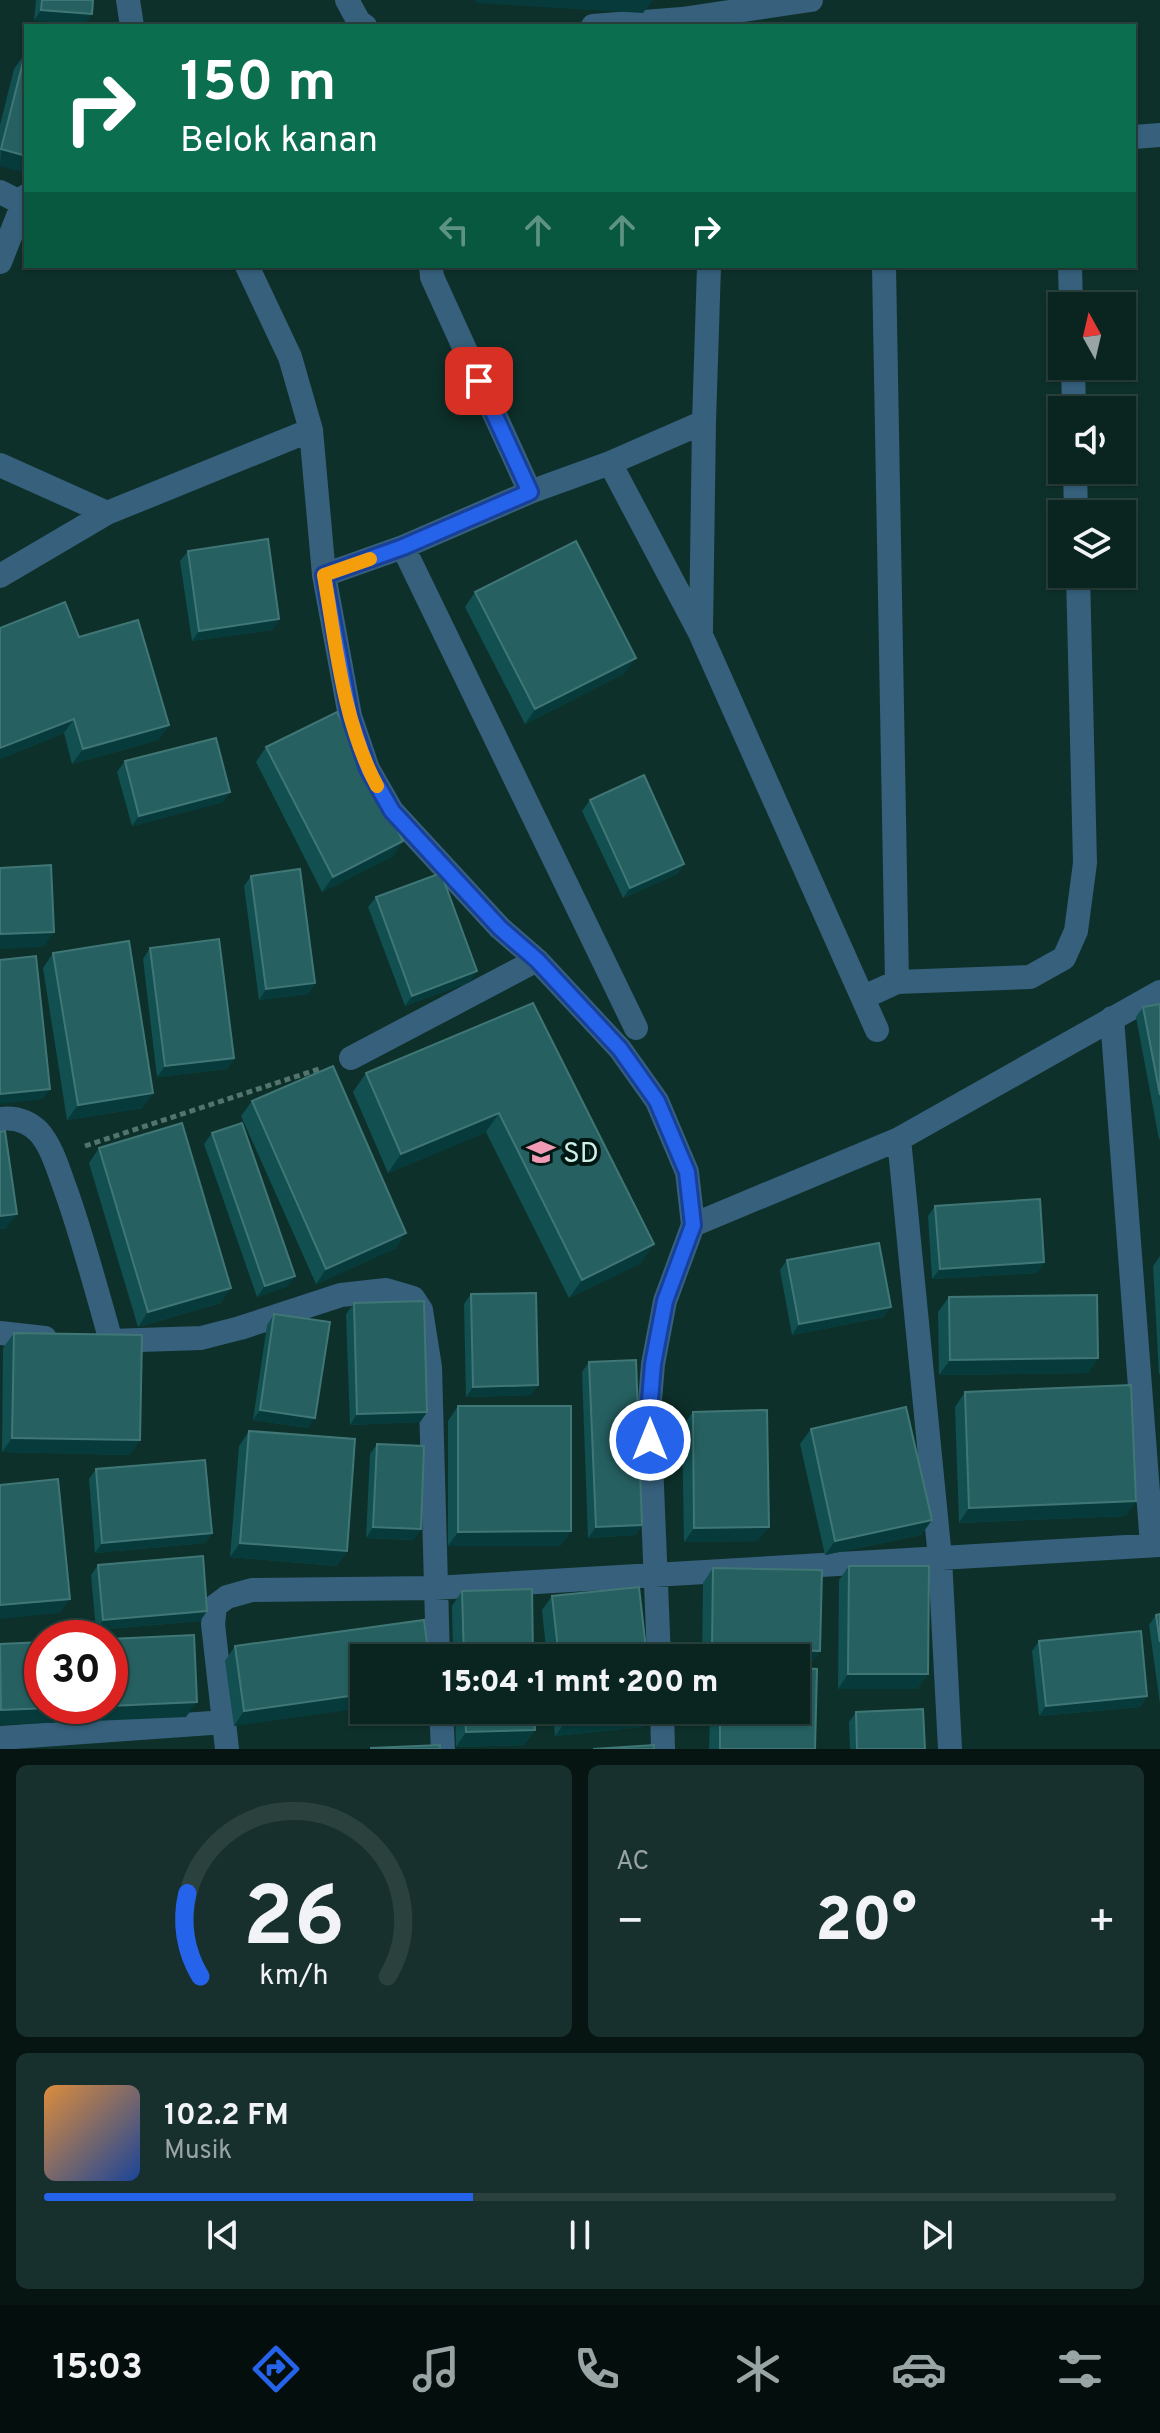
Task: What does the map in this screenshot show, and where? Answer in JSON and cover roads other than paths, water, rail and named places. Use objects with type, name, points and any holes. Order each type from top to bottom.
[{"type":"street","points":[[128,0],[132,24]]},
{"type":"street","points":[[347,0],[362,24]]},
{"type":"street","points":[[618,24],[682,19],[811,0]]},
{"type":"street","points":[[1136,137],[1160,135]]},
{"type":"street","points":[[0,192],[24,200],[0,262]]},
{"type":"street","points":[[248,268],[290,357],[311,430],[324,575],[350,716],[368,769],[392,811],[500,928],[537,960],[620,1049],[657,1101],[687,1172],[693,1225],[665,1301],[653,1364],[649,1412],[658,1644]]},
{"type":"street","points":[[431,268],[432,277],[530,492]]},
{"type":"street","points":[[700,633],[709,268]]},
{"type":"street","points":[[884,268],[897,982]]},
{"type":"street","points":[[1070,268],[1071,292]]},
{"type":"street","points":[[324,575],[403,547],[704,422]]},
{"type":"street","points":[[0,576],[107,513],[311,430]]},
{"type":"street","points":[[610,463],[700,633],[877,1030]]},
{"type":"street","points":[[0,465],[107,513]]},
{"type":"street","points":[[403,547],[636,1028]]},
{"type":"street","points":[[864,997],[897,982],[1030,977],[1064,958],[1076,931],[1085,863],[1078,588]]},
{"type":"street","points":[[351,1058],[537,960]]},
{"type":"street","points":[[693,1225],[899,1139],[1160,992]]},
{"type":"street","points":[[227,1749],[213,1624],[215,1606],[227,1597],[252,1590],[434,1588],[656,1577],[1156,1545],[1112,1018]]},
{"type":"street","points":[[0,1119],[15,1117],[32,1127],[40,1133],[53,1156],[79,1226],[111,1341]]},
{"type":"street","points":[[899,1139],[940,1558],[950,1749]]},
{"type":"street","points":[[0,1333],[111,1341],[201,1338],[341,1295],[386,1290],[413,1298],[421,1310],[430,1367],[437,1644]]},
{"type":"street","points":[[10,1741],[225,1722]]},
{"type":"street","points":[[442,1724],[443,1749]]},
{"type":"street","points":[[662,1724],[663,1749]]},
{"type":"place","name":"SD","points":[[541,1152]]}]
